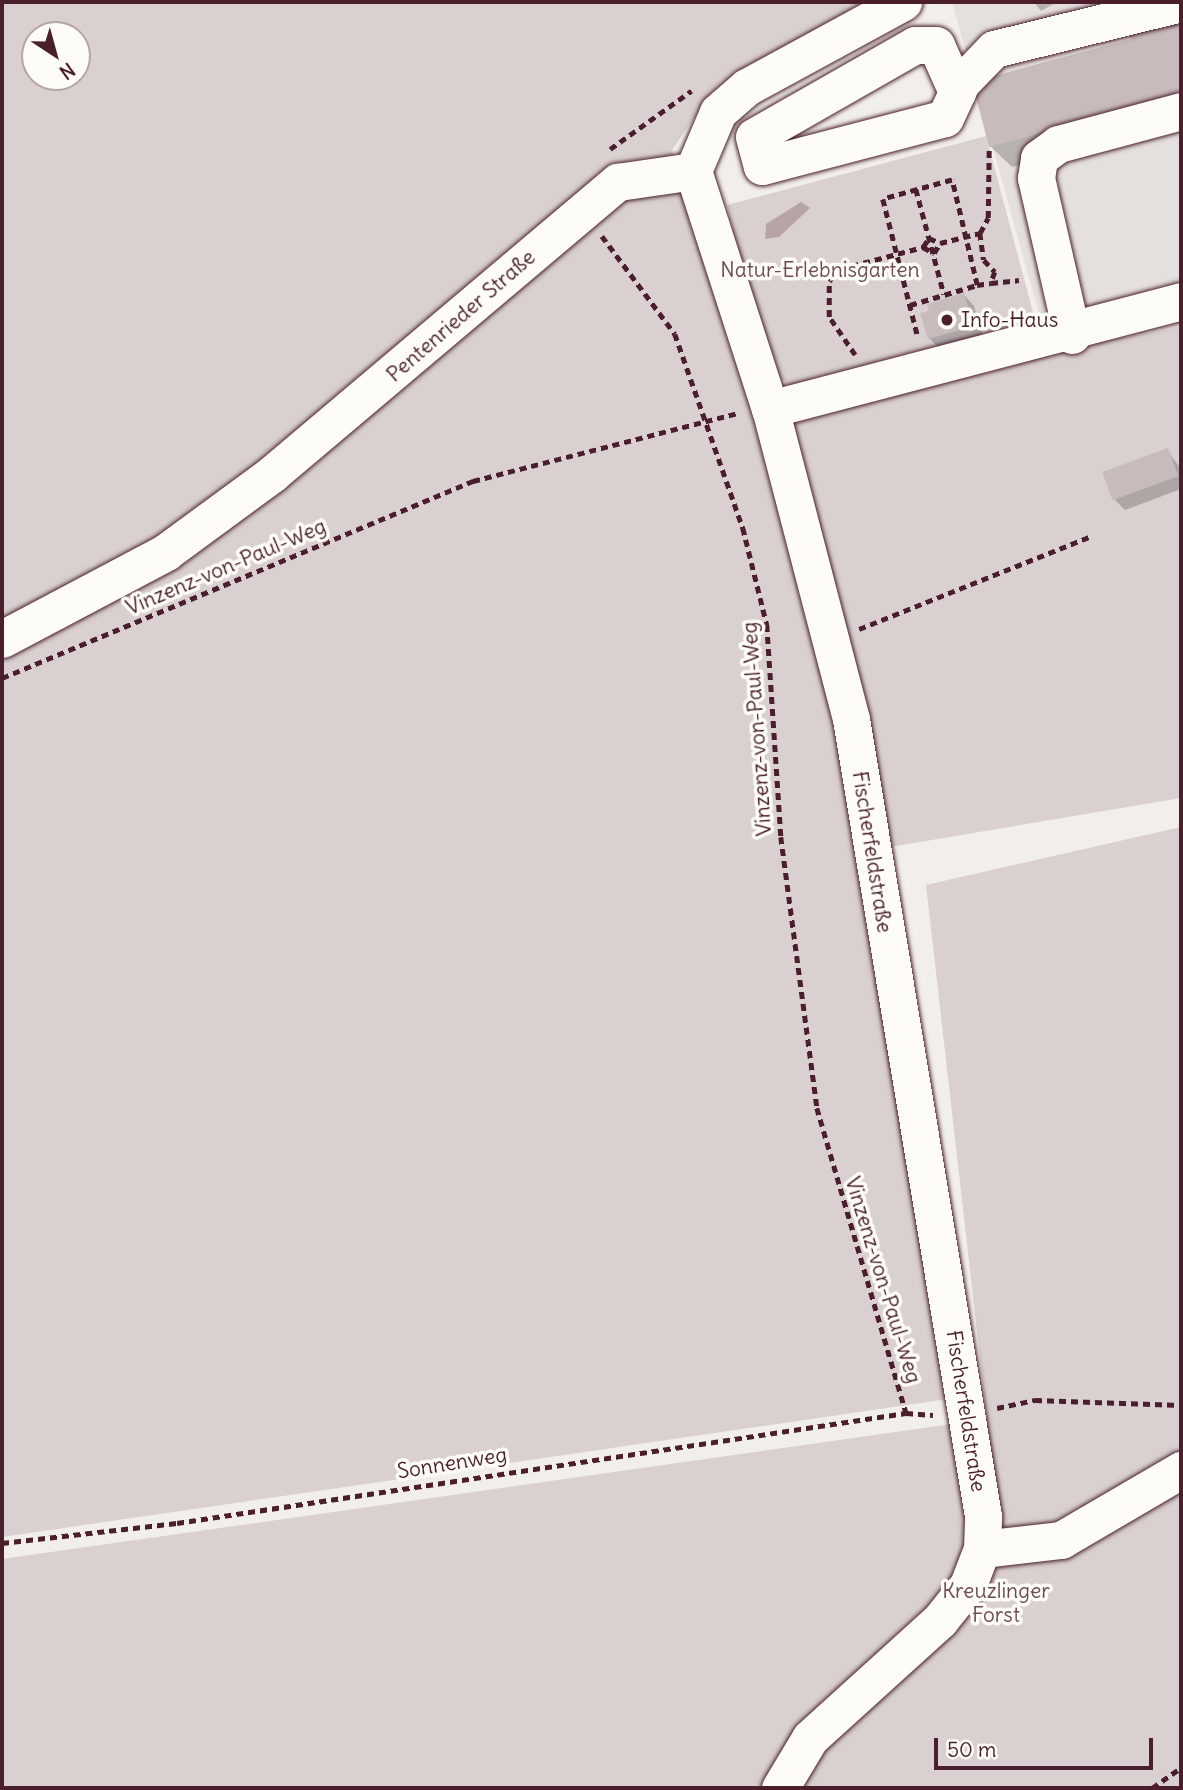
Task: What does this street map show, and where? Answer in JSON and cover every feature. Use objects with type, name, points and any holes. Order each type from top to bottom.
[{"type":"street","points":[[693,171],[718,112],[747,87],[903,2]]},
{"type":"street","points":[[957,92],[936,45],[915,46],[754,137],[762,166],[945,118],[957,92],[993,49],[1181,3]]},
{"type":"street","points":[[1073,334],[1036,178],[1040,158],[1058,144],[1181,111]]},
{"type":"street","name":"Fischerfeldstraße","points":[[693,171],[755,411],[832,641],[969,1414],[982,1549]]},
{"type":"street","name":"Pentenrieder Straße","points":[[2,639],[166,552],[272,474],[618,181],[693,171]]},
{"type":"street","points":[[755,411],[863,389],[1073,334],[1181,301]]},
{"type":"street","points":[[780,1788],[810,1738],[940,1620],[968,1585],[982,1549],[1061,1540],[1181,1470]]},
{"type":"path","points":[[989,147],[988,218],[980,233],[984,260],[995,272],[991,282]]},
{"type":"path","points":[[926,372],[883,199],[952,180],[977,285]]},
{"type":"path","points":[[916,189],[944,294]]},
{"type":"path","points":[[600,233],[675,334],[708,421],[755,411]]},
{"type":"path","points":[[929,238],[940,243],[980,233]]},
{"type":"path","points":[[923,247],[929,238]]},
{"type":"path","points":[[934,253],[940,243]]},
{"type":"path","points":[[863,389],[855,355],[829,317],[829,281],[840,269],[898,253],[923,247],[934,253]]},
{"type":"path","points":[[910,304],[977,285],[1019,280]]},
{"type":"path","name":"Vinzenz-von-Paul-Weg","points":[[2,678],[473,481],[708,421],[767,625],[781,837],[817,1108],[906,1413],[938,1416]]},
{"type":"path","points":[[832,641],[1092,536]]},
{"type":"path","points":[[994,1409],[1035,1400],[1181,1405]]},
{"type":"path","name":"Sonnenweg","points":[[2,1543],[177,1523],[906,1413]]},
{"type":"path","points":[[1152,1788],[1181,1768]]},
{"type":"shaded area","points":[[952,2],[1181,2],[1181,500],[1100,532]]},
{"type":"shaded area","points":[[801,202],[810,208],[779,237],[765,239],[766,224]]},
{"type":"green space","points":[[2,2],[875,2],[711,93],[672,150],[818,635],[948,1399],[2,1537]]},
{"type":"green space","name":"Natur-Erlebnisgarten","points":[[986,136],[1035,320],[789,386],[777,374],[748,292],[727,205]]},
{"type":"green space","points":[[1181,327],[1181,798],[884,848],[783,401]]},
{"type":"green space","name":"Kreuzlinger Forst","points":[[1181,827],[1181,1788],[2,1788],[2,1559],[987,1419],[926,885]]},
{"type":"building","points":[[1167,13],[1171,28],[1181,26],[1181,95],[989,147],[972,82],[1131,39],[1127,24]]},
{"type":"building","name":"Info-Haus","points":[[964,293],[974,326],[928,339],[920,313],[929,311],[927,304]]},
{"type":"building","points":[[1168,448],[1178,476],[1112,500],[1102,472]]},
{"type":"place","name":"Info-Haus","points":[[947,320]]}]
